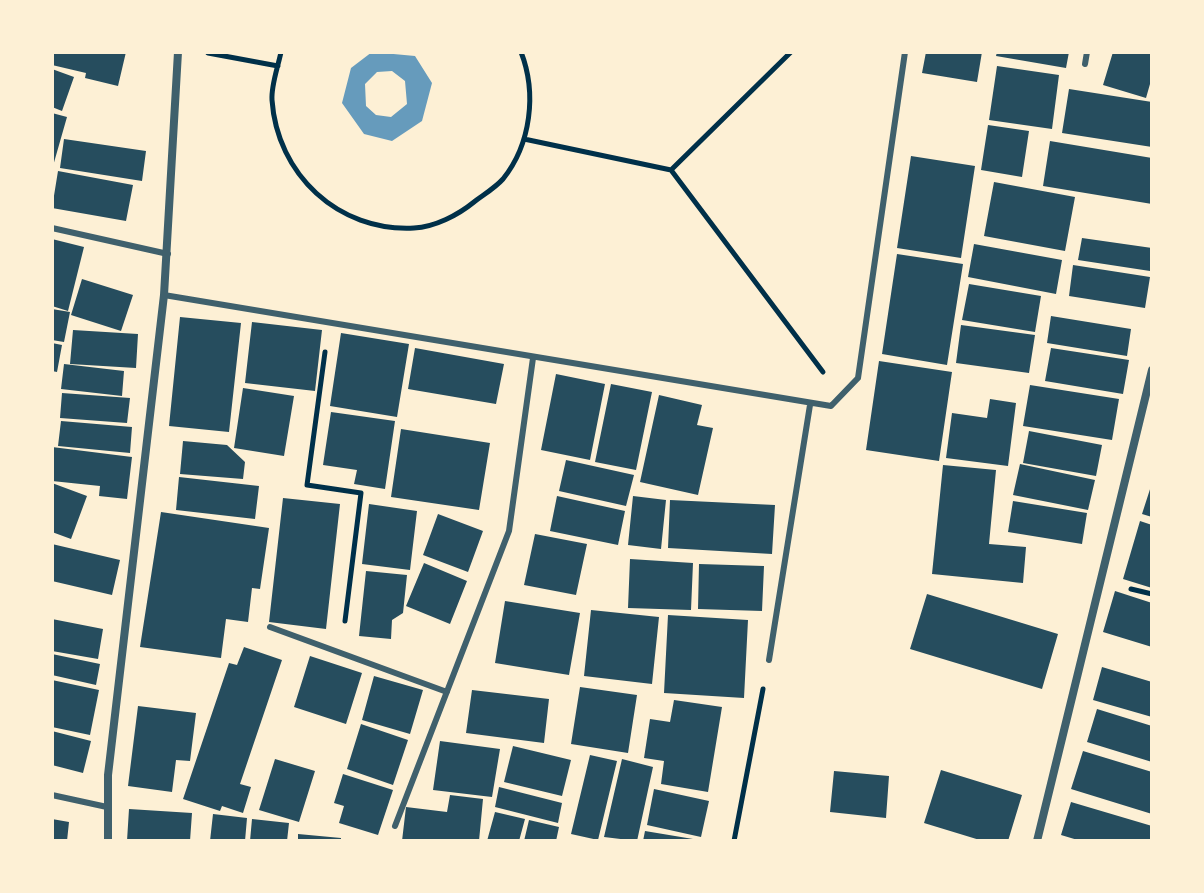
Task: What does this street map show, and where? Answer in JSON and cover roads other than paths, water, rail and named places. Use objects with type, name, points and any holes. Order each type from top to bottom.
[{"type":"street","points":[[108,841],[107,807],[168,254],[178,52]]},
{"type":"street","points":[[1037,841],[1152,370]]},
{"type":"lane","points":[[164,295],[810,405],[831,406],[858,378],[905,52]]},
{"type":"lane","points":[[1085,64],[1087,52]]},
{"type":"lane","points":[[52,228],[168,254]]},
{"type":"lane","points":[[395,826],[509,531],[533,358]]},
{"type":"lane","points":[[769,660],[810,405]]},
{"type":"lane","points":[[270,627],[447,692]]},
{"type":"lane","points":[[52,795],[107,807]]},
{"type":"water","points":[[372,52],[415,56],[432,83],[422,121],[392,141],[364,134],[342,103],[351,68]],"holes":[[[392,71],[405,81],[407,104],[391,117],[376,115],[366,106],[365,84],[377,72]]]}]
